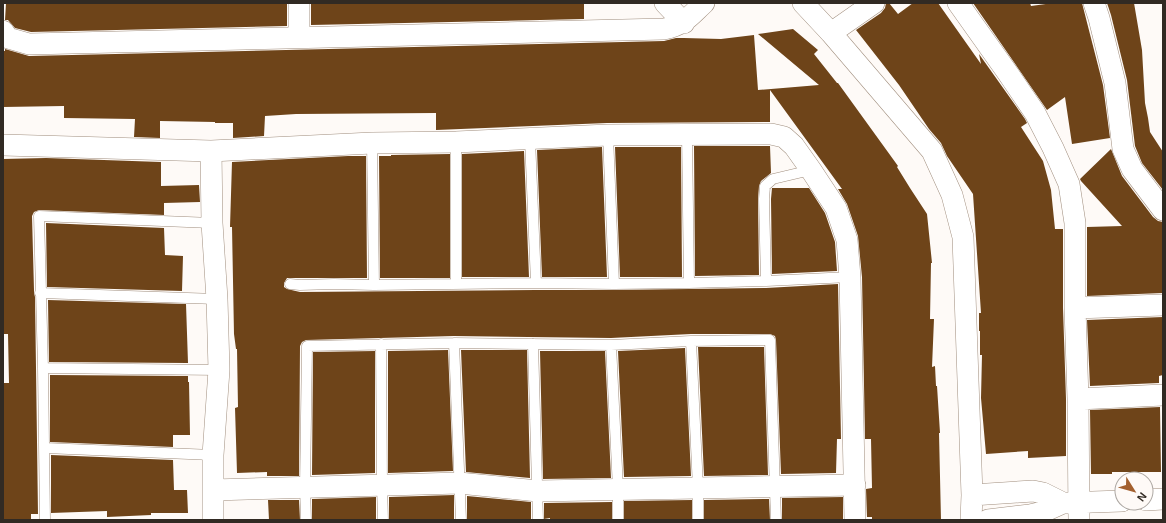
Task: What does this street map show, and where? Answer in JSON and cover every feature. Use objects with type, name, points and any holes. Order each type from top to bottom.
[{"type":"street","points":[[299,3],[300,37]]},
{"type":"street","points":[[665,3],[684,23]]},
{"type":"street","points":[[3,31],[8,38],[29,44],[664,29],[675,27],[684,23],[704,3]]},
{"type":"street","points":[[803,3],[832,33],[932,152],[952,195],[963,237],[972,495],[971,520]]},
{"type":"street","points":[[832,33],[874,3]]},
{"type":"street","points":[[958,3],[1035,113],[1069,184],[1075,223],[1074,308],[1078,399],[1074,508]]},
{"type":"street","points":[[1094,3],[1100,18],[1115,83],[1123,149],[1132,169],[1163,210]]},
{"type":"street","points":[[3,145],[212,151],[372,143],[456,142],[608,136],[771,134],[784,137],[794,146],[836,208],[847,240],[850,277],[855,520]]},
{"type":"street","points":[[212,151],[212,222],[217,299],[219,370],[213,455],[213,520]]},
{"type":"street","points":[[1074,308],[1163,305]]},
{"type":"street","points":[[1078,399],[1163,396]]},
{"type":"street","points":[[213,490],[460,483],[538,491],[855,485]]},
{"type":"street","points":[[972,495],[1032,491],[1043,493],[1074,508]]},
{"type":"street","points":[[988,520],[1114,502]]},
{"type":"lane","points":[[687,135],[689,283]]},
{"type":"lane","points":[[608,136],[614,284]]},
{"type":"lane","points":[[530,139],[536,283]]},
{"type":"lane","points":[[456,142],[456,283]]},
{"type":"lane","points":[[372,143],[374,285]]},
{"type":"lane","points":[[766,281],[765,186],[773,179],[811,170]]},
{"type":"lane","points":[[46,520],[39,216],[212,222]]},
{"type":"lane","points":[[290,284],[614,284],[766,281],[850,277]]},
{"type":"lane","points":[[40,293],[217,299]]},
{"type":"lane","points":[[306,520],[307,346],[454,343],[611,344],[770,340],[776,520]]},
{"type":"lane","points":[[691,341],[698,488],[698,520]]},
{"type":"lane","points":[[454,343],[461,520]]},
{"type":"lane","points":[[381,344],[383,520]]},
{"type":"lane","points":[[533,344],[538,520]]},
{"type":"lane","points":[[611,344],[618,489],[618,520]]},
{"type":"lane","points":[[43,368],[219,370]]},
{"type":"lane","points":[[45,448],[213,455]]},
{"type":"building","points":[[6,3],[287,3],[287,26],[31,32],[15,28],[8,20],[5,20]]},
{"type":"building","points":[[311,3],[584,3],[584,19],[311,25]]},
{"type":"building","points":[[886,3],[889,3],[898,14],[913,3],[938,3],[981,64],[979,54],[1025,119],[1027,123],[1021,127],[1043,161],[1051,190],[1055,229],[1063,229],[1066,456],[1028,458],[1028,451],[986,454],[981,398],[982,355],[980,355],[979,313],[981,313],[973,194],[947,156],[941,143],[929,129],[899,85],[856,30],[881,13],[885,8]]},
{"type":"building","points":[[973,3],[1030,3],[1031,6],[1053,3],[1082,3],[1103,85],[1110,138],[1072,144],[1065,97],[1047,110]]},
{"type":"building","points":[[1107,3],[1134,3],[1142,50],[1145,103],[1150,132],[1163,152],[1163,190],[1142,163],[1135,146],[1127,80]]},
{"type":"building","points":[[793,29],[818,50],[814,54],[838,83],[898,166],[897,167],[927,214],[932,263],[930,319],[934,319],[932,367],[935,366],[940,433],[941,520],[872,520],[872,517],[867,517],[866,489],[872,488],[871,439],[865,439],[862,277],[858,236],[847,204],[838,189],[842,189],[770,90],[770,122],[607,123],[436,130],[436,113],[296,114],[265,116],[264,136],[233,138],[233,123],[160,121],[160,138],[134,137],[135,119],[64,118],[64,106],[3,107],[3,51],[5,51],[5,49],[29,56],[664,41],[676,38],[721,39],[754,35],[758,90],[819,85],[758,34]]},
{"type":"building","points":[[694,146],[770,146],[771,173],[761,181],[759,186],[759,275],[695,276]]},
{"type":"building","points":[[602,147],[607,277],[542,277],[537,150]]},
{"type":"building","points":[[615,147],[681,147],[682,277],[620,277]]},
{"type":"building","points":[[1111,149],[1122,176],[1153,217],[1158,221],[1163,222],[1163,293],[1087,296],[1087,227],[1122,226],[1080,179]]},
{"type":"building","points":[[524,151],[529,277],[462,277],[462,154]]},
{"type":"building","points":[[450,154],[450,278],[380,278],[379,156]]},
{"type":"building","points":[[366,156],[367,278],[287,278],[284,283],[284,287],[287,289],[300,292],[614,290],[766,288],[838,284],[841,439],[837,439],[836,473],[781,474],[775,336],[770,334],[691,334],[611,338],[454,336],[306,340],[302,342],[300,346],[299,476],[267,476],[267,472],[237,473],[235,408],[238,407],[237,349],[234,334],[232,227],[230,227],[232,162]]},
{"type":"building","points":[[46,158],[161,162],[161,186],[199,185],[200,202],[164,203],[164,215],[39,210],[34,212],[32,216],[35,297],[38,514],[31,514],[31,520],[3,520],[3,383],[9,383],[8,334],[4,334],[3,310],[3,159]]},
{"type":"building","points":[[772,188],[809,188],[825,213],[835,242],[837,271],[772,274]]},
{"type":"building","points":[[46,223],[164,228],[165,255],[183,256],[182,291],[47,287]]},
{"type":"building","points":[[48,300],[186,304],[188,363],[49,362]]},
{"type":"building","points":[[1163,317],[1163,375],[1159,376],[1159,383],[1090,386],[1087,320]]},
{"type":"building","points":[[698,347],[764,347],[768,475],[704,476]]},
{"type":"building","points":[[685,348],[691,476],[624,477],[618,351]]},
{"type":"building","points":[[448,350],[453,471],[388,473],[388,351]]},
{"type":"building","points":[[461,350],[527,350],[530,478],[466,472]]},
{"type":"building","points":[[375,351],[375,473],[312,475],[313,352]]},
{"type":"building","points":[[540,351],[605,351],[611,478],[543,479]]},
{"type":"building","points":[[50,375],[188,376],[190,435],[173,435],[173,447],[50,442]]},
{"type":"building","points":[[1160,407],[1161,472],[1114,471],[1112,474],[1091,474],[1090,410]]},
{"type":"building","points":[[51,455],[173,460],[174,490],[187,490],[188,513],[151,513],[151,515],[107,517],[107,511],[51,513]]},
{"type":"building","points":[[454,495],[454,520],[389,520],[389,497]]},
{"type":"building","points":[[467,496],[531,502],[531,519],[467,520]]},
{"type":"building","points":[[376,497],[376,520],[312,520],[312,499]]},
{"type":"building","points":[[843,497],[843,519],[782,520],[782,498]]},
{"type":"building","points":[[769,499],[770,520],[704,520],[704,500]]},
{"type":"building","points":[[268,500],[299,500],[300,520],[269,520]]},
{"type":"building","points":[[692,500],[692,520],[624,520],[624,501]]},
{"type":"building","points":[[612,502],[612,520],[544,519],[544,503]]}]
